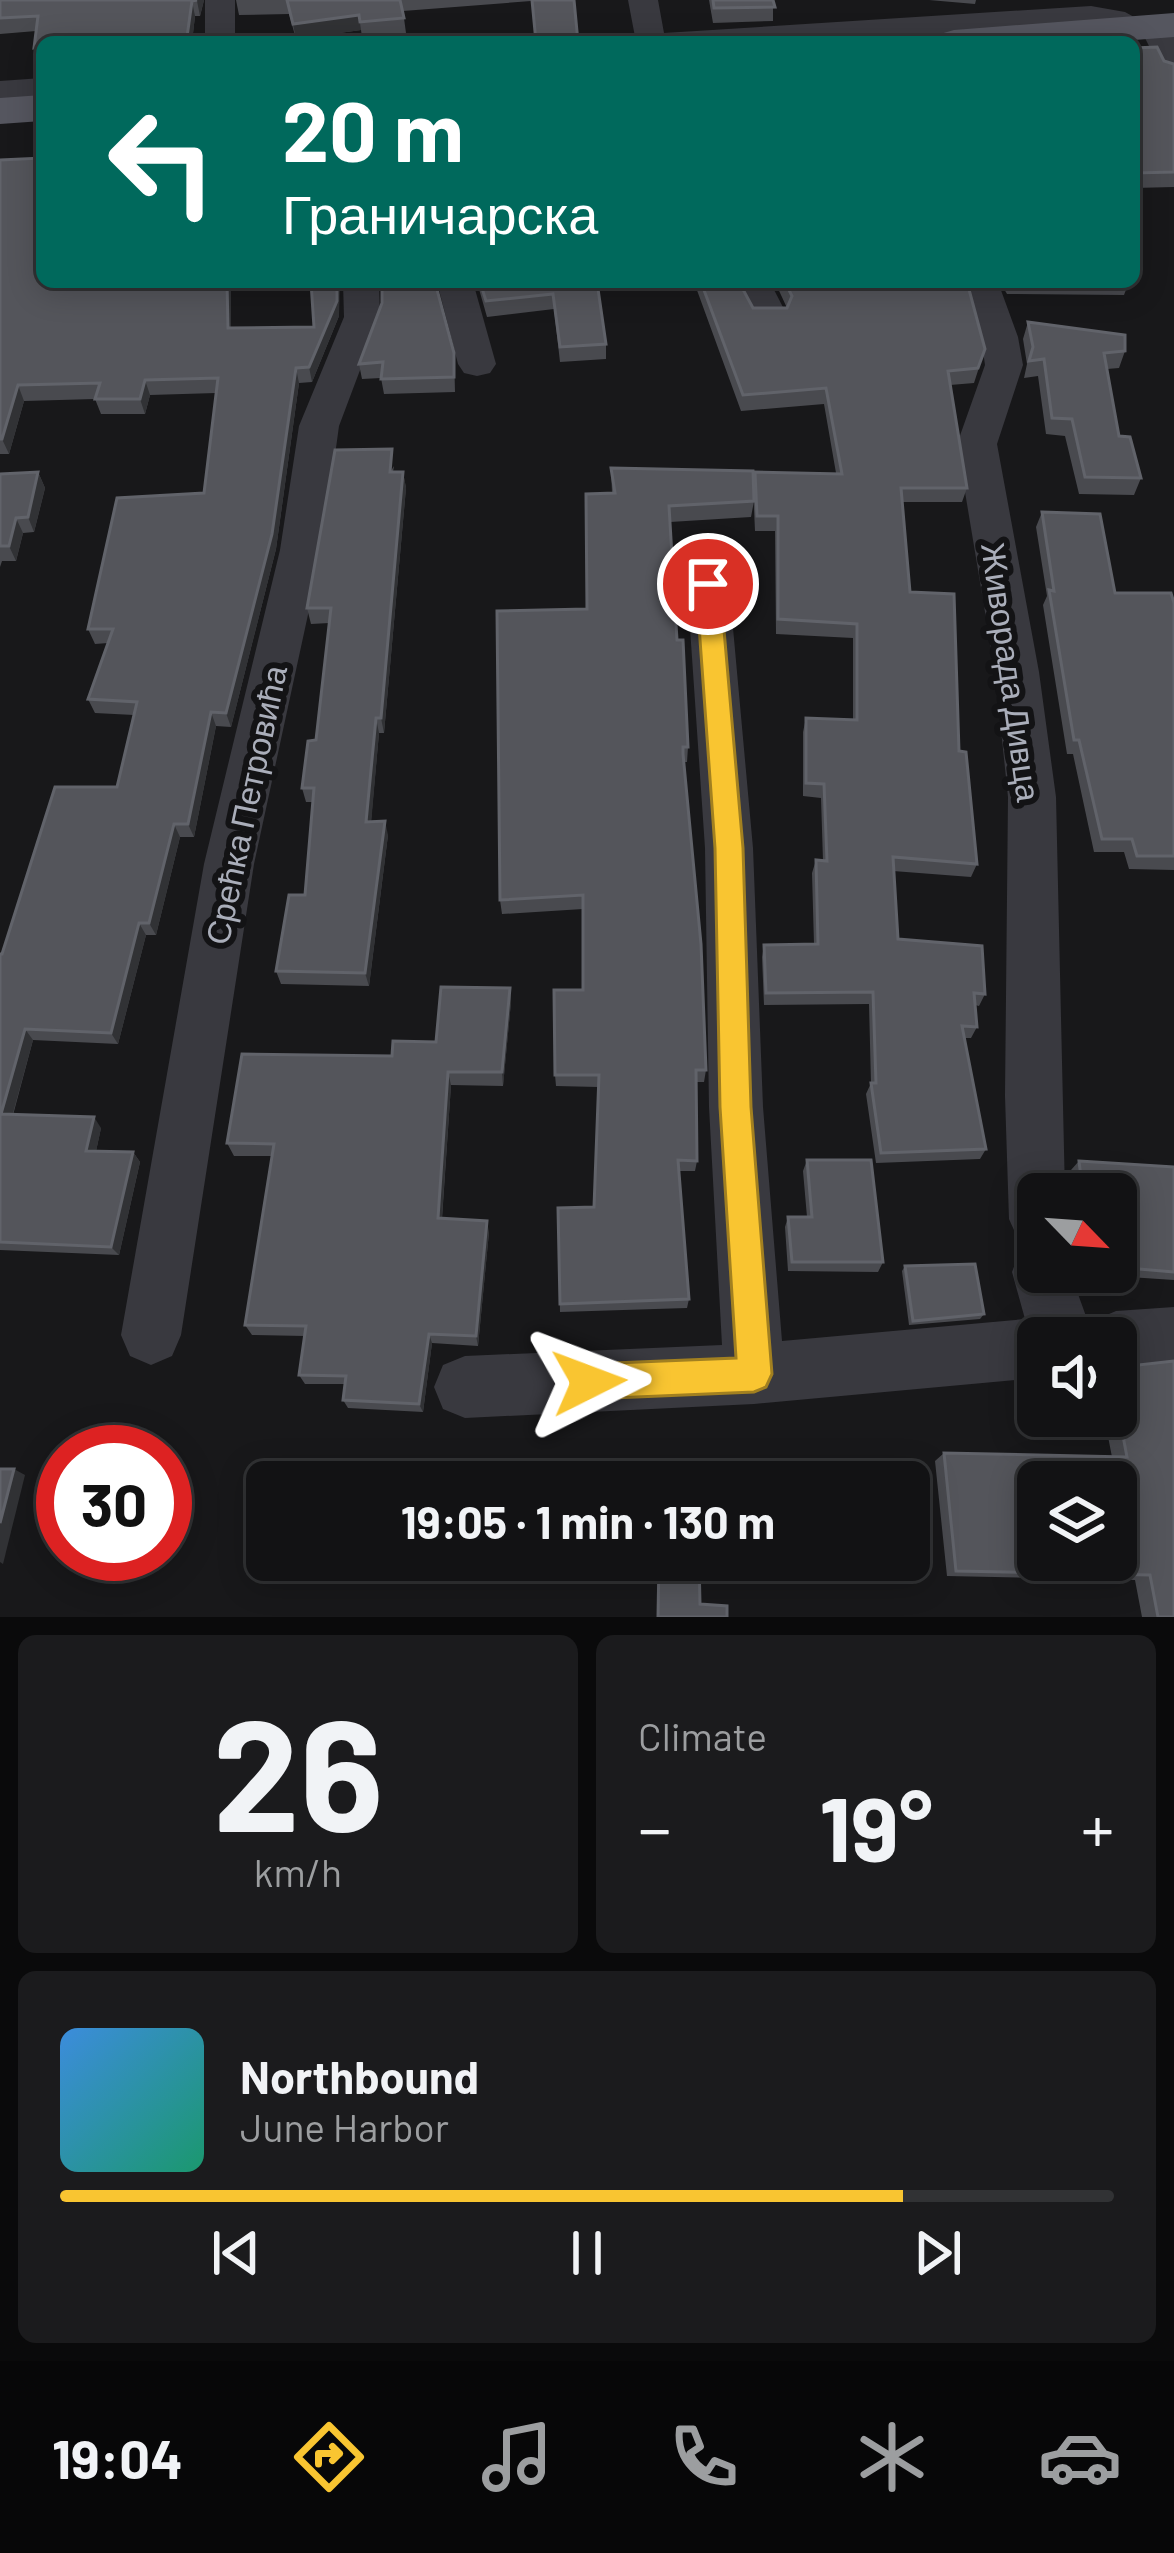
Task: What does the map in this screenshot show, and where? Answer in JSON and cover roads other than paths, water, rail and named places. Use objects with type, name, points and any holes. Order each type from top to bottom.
[{"type":"main road","points":[[1034,36],[1154,27]]},
{"type":"street","points":[[220,0],[220,36]]},
{"type":"street","points":[[643,0],[650,36]]},
{"type":"street","points":[[730,36],[1009,9],[1091,14],[1154,27],[1174,67]]},
{"type":"street","points":[[9,108],[36,91]]},
{"type":"street","name":"Срећка Петровића","points":[[151,1335],[229,864],[301,550],[320,426],[362,317],[361,288]]},
{"type":"street","points":[[457,288],[477,364]]},
{"type":"street","name":"Живорада Дивца","points":[[982,288],[1006,372],[982,417],[976,444],[1017,672],[1032,797],[1036,1173]]},
{"type":"street","points":[[708,584],[729,848],[736,1107],[754,1374]]},
{"type":"street","points":[[1137,1340],[1174,1337]]},
{"type":"street","points":[[465,1387],[754,1374],[1017,1350]]}]
